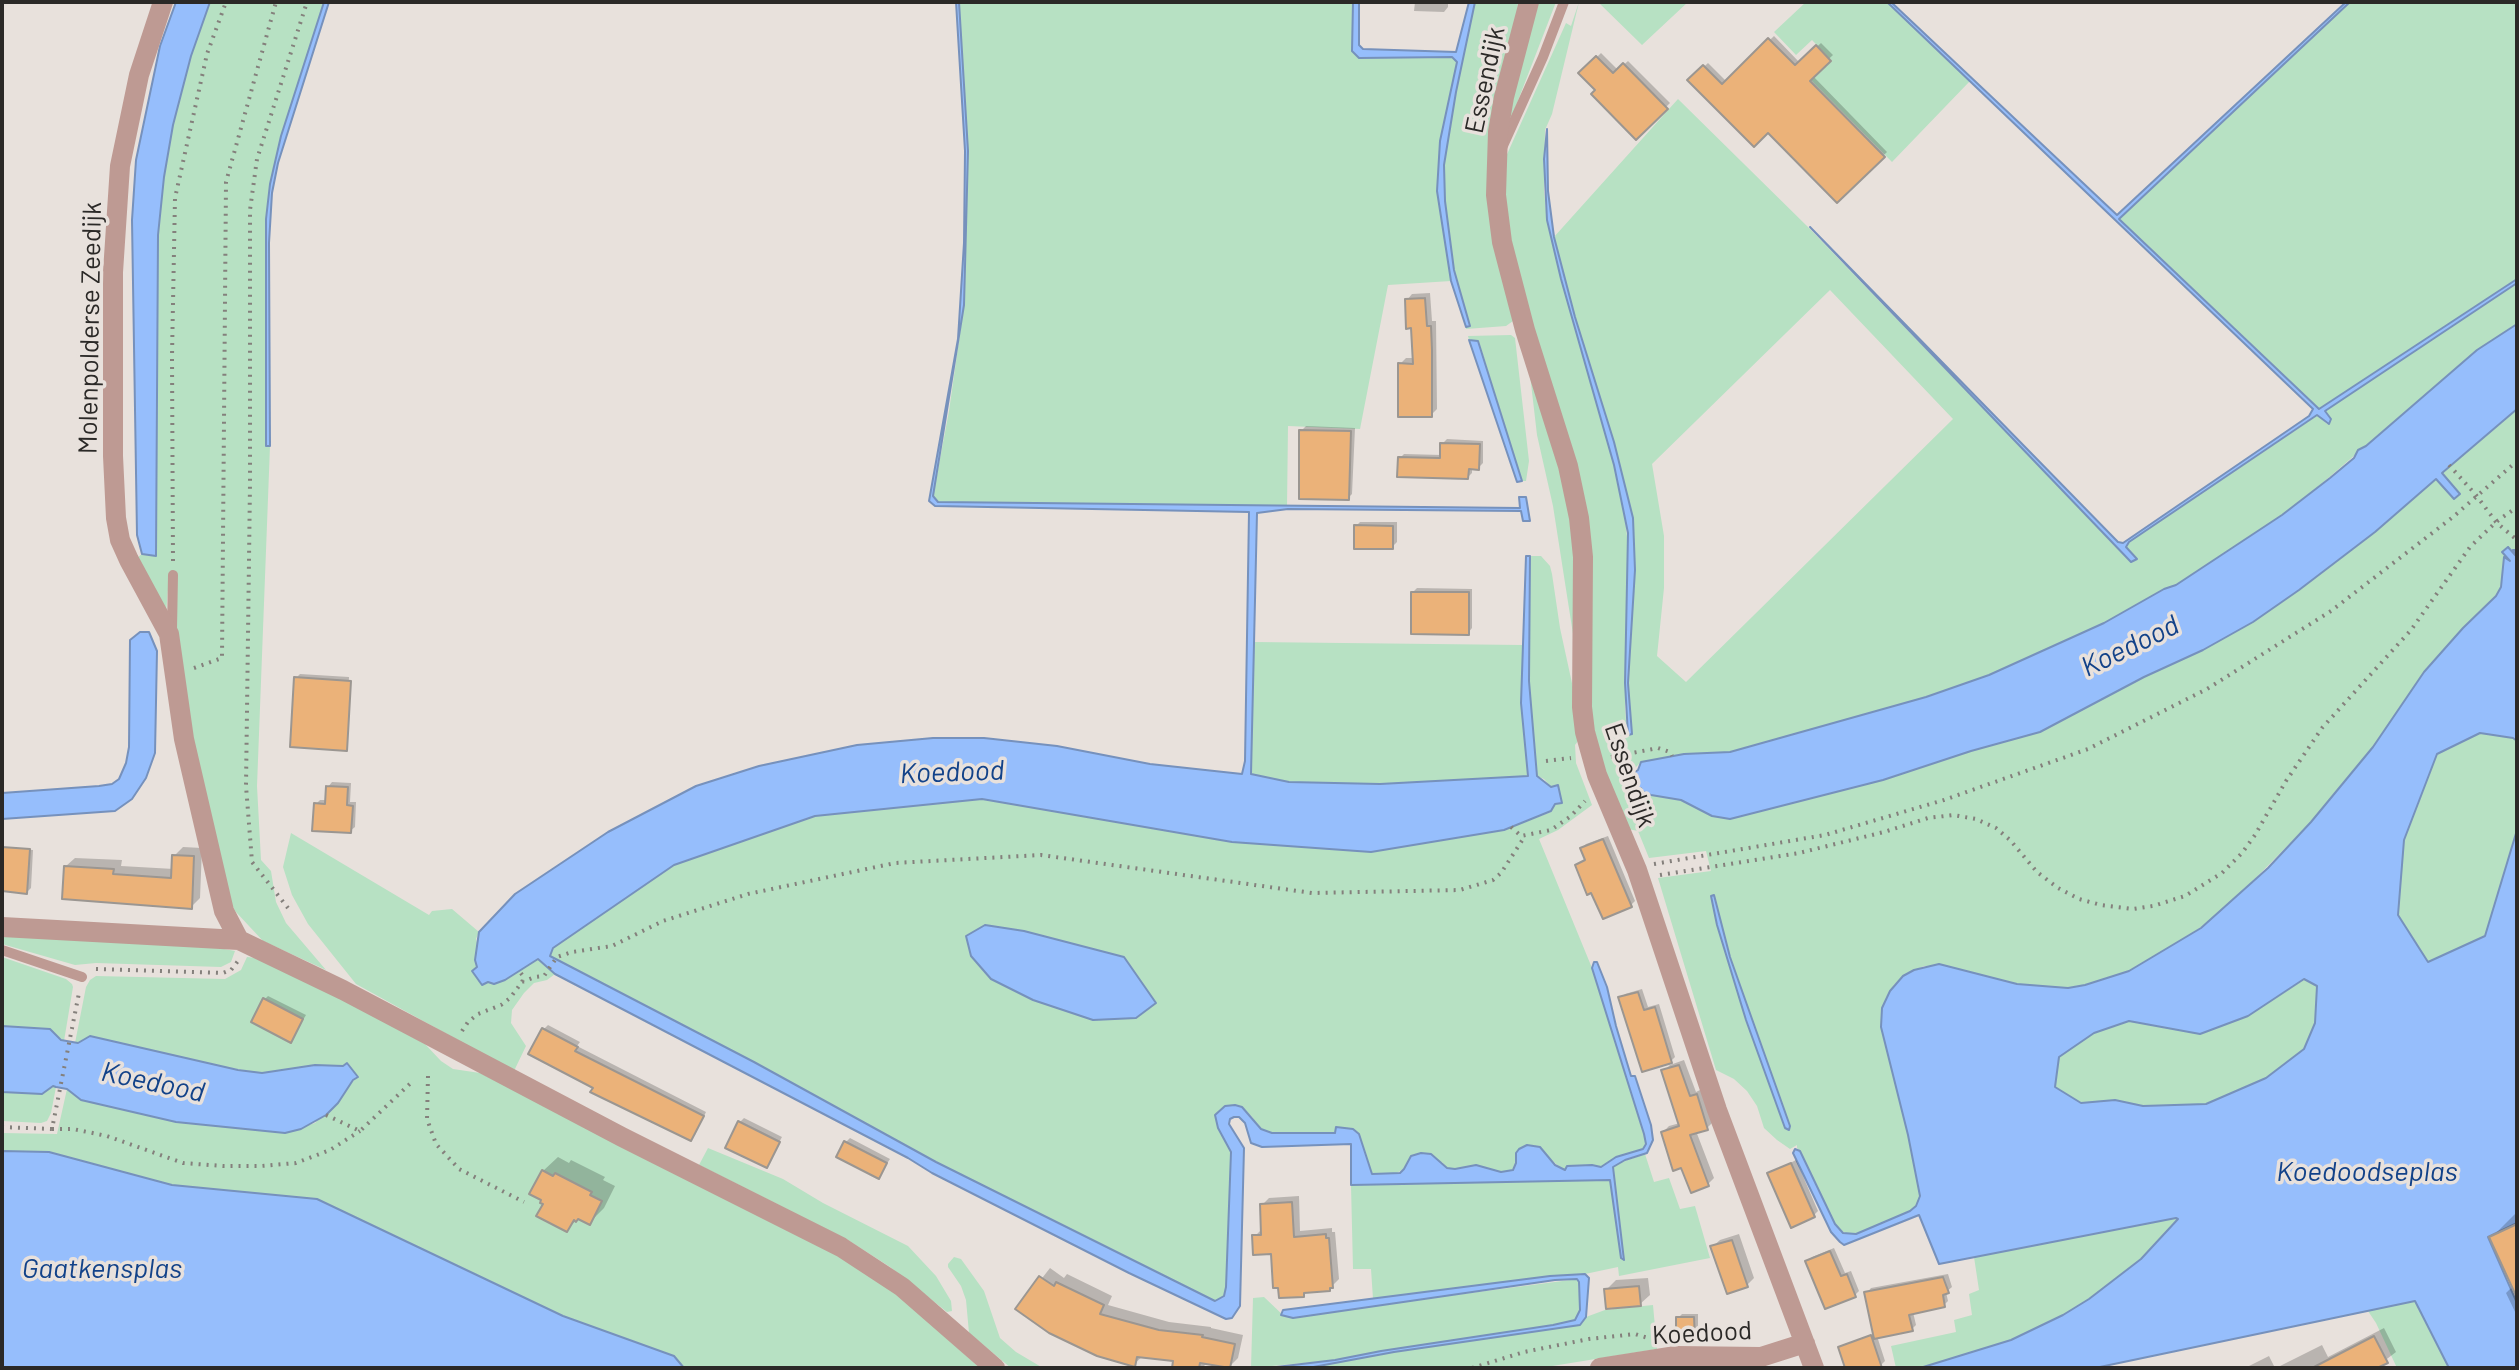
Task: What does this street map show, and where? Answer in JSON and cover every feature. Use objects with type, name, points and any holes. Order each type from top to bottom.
[{"type":"street","name":"Molenpolderse Zeedijk","points":[[163,2],[139,75],[120,166],[113,272],[116,518],[120,540],[169,634],[184,739],[224,911],[239,940]]},
{"type":"street","name":"Essendijk","points":[[1527,6],[1504,97],[1496,195],[1502,242],[1525,330],[1568,466],[1579,518],[1583,557],[1582,707],[1585,732],[1597,775],[1640,876],[1717,1110],[1814,1368]]},
{"type":"street","points":[[2,927],[239,940],[343,990],[622,1137],[841,1247],[902,1287],[995,1368]]},
{"type":"street","name":"Koedood","points":[[1600,1368],[1676,1356],[1761,1357],[1805,1343]]},
{"type":"lane","name":"Essendijk","points":[[1497,156],[1543,57],[1564,2]]},
{"type":"lane","name":"Molenpolderse Zeedijk","points":[[172,648],[173,575]]},
{"type":"lane","points":[[2,950],[82,977]]},
{"type":"path","points":[[173,575],[175,198],[207,54],[226,2]]},
{"type":"path","points":[[176,672],[222,658],[226,182],[276,2]]},
{"type":"path","points":[[288,908],[252,862],[246,786],[250,210],[257,159],[307,2]]},
{"type":"path","points":[[1640,876],[1654,864],[1825,835],[1931,805],[2088,749],[2207,689],[2265,654],[2363,587],[2517,461]]},
{"type":"path","points":[[2449,465],[2496,522],[2517,540]]},
{"type":"path","points":[[1640,876],[1799,853],[1928,818],[1953,815],[1976,819],[1996,828],[2037,872],[2079,899],[2133,909],[2178,899],[2209,883],[2242,853],[2322,728],[2411,630],[2470,547],[2517,507]]},
{"type":"path","points":[[1546,761],[1576,758]]},
{"type":"path","points":[[522,982],[547,973],[557,957],[612,946],[663,921],[748,894],[895,863],[1041,855],[1312,893],[1460,890],[1493,880],[1525,836]]},
{"type":"path","points":[[52,1129],[82,977],[100,969],[223,973],[236,965],[241,955],[239,940]]},
{"type":"path","points":[[452,1048],[468,1022],[478,1014],[501,1005],[522,982],[524,977],[519,971]]},
{"type":"path","points":[[428,1076],[427,1119],[436,1144],[459,1169],[524,1202]]},
{"type":"path","points":[[2,1127],[73,1129],[107,1136],[183,1163],[223,1166],[296,1163],[330,1150],[360,1131],[414,1080]]},
{"type":"path","points":[[326,1115],[360,1131]]},
{"type":"path","points":[[1472,1368],[1524,1352],[1589,1339],[1635,1334],[1661,1341],[1676,1356]]},
{"type":"green space","points":[[210,2],[324,2],[281,136],[266,219],[266,445],[270,446],[257,786],[261,860],[271,871],[276,902],[286,923],[326,970],[263,941],[235,911],[228,896],[192,749],[169,577],[166,614],[133,561],[142,554],[156,556],[158,235],[173,125],[191,56]]},
{"type":"green space","points":[[959,2],[1353,2],[1352,51],[1359,58],[1452,57],[1457,62],[1440,141],[1437,190],[1451,281],[1388,285],[1360,429],[1288,426],[1287,507],[938,502],[933,496],[964,305],[968,151]]},
{"type":"green space","points":[[1475,2],[1518,2],[1497,93],[1513,321],[1506,326],[1466,329],[1470,326],[1454,270],[1445,201],[1444,165]]},
{"type":"green space","points":[[1537,2],[1556,2],[1507,129],[1510,106]]},
{"type":"green space","points":[[1579,2],[1552,114],[1545,130],[1544,191],[1547,220],[1561,279],[1624,506],[1629,557],[1625,706],[1626,721],[1632,734],[1628,683],[1635,570],[1633,519],[1614,442],[1554,237],[1678,99],[1809,228],[2131,562],[2137,559],[2126,547],[2129,542],[2318,415],[2327,424],[2324,411],[2517,283],[2517,324],[2477,350],[2305,498],[2175,586],[2164,589],[2104,623],[1989,675],[1926,697],[1730,752],[1684,754],[1641,762],[1626,777],[1629,791],[1681,800],[1712,816],[1730,819],[1883,780],[2040,732],[2253,622],[2375,532],[2436,478],[2454,498],[2460,493],[2442,473],[2517,409],[2517,550],[2513,551],[2517,555],[2509,562],[2504,558],[2500,591],[2424,672],[2373,747],[2311,822],[2225,909],[2182,941],[2129,971],[2101,982],[2068,988],[2049,987],[1924,966],[1903,976],[1894,985],[1882,1008],[1881,1027],[1920,1196],[1910,1211],[1856,1234],[1847,1234],[1837,1228],[1797,1145],[1790,1149],[1764,1128],[1757,1106],[1747,1091],[1734,1079],[1716,1070],[1658,878],[1711,871],[1706,851],[1649,858],[1638,831],[1628,829],[1604,771],[1591,716],[1592,615],[1506,219],[1504,161],[1566,23],[1571,26]],"holes":[[[1830,290],[1953,419],[1686,682],[1657,656],[1664,588],[1664,536],[1652,464]]]},
{"type":"green space","points":[[1598,2],[1688,2],[1642,45]]},
{"type":"green space","points":[[1806,2],[1887,2],[1970,81],[1892,162],[1811,80],[1831,60],[1812,40],[1796,55],[1774,32]]},
{"type":"green space","points":[[2350,2],[2517,2],[2517,279],[2319,409],[2119,219]]},
{"type":"green space","points":[[1511,335],[1515,338],[1529,461],[1526,481],[1522,481],[1479,342],[1469,340],[1468,336]]},
{"type":"green space","points":[[1527,349],[1556,446],[1574,537],[1573,634],[1553,506],[1537,435]]},
{"type":"green space","points":[[1530,556],[1541,556],[1550,566],[1552,574],[1575,697],[1576,763],[1592,805],[1558,830],[1539,839],[1592,968],[1646,1142],[1643,1149],[1616,1157],[1601,1168],[1562,1169],[1534,1145],[1527,1145],[1516,1153],[1516,1166],[1509,1172],[1476,1165],[1447,1168],[1442,1162],[1406,1167],[1394,1175],[1372,1174],[1359,1134],[1266,1132],[1242,1107],[1218,1128],[1231,1152],[1226,1287],[1224,1296],[1215,1301],[936,1162],[754,1062],[549,956],[552,948],[674,865],[815,816],[982,799],[1232,842],[1371,852],[1504,830],[1551,812],[1555,804],[1561,802],[1558,786],[1551,787],[1537,776],[1529,682]]},
{"type":"green space","points":[[1254,642],[1523,645],[1521,703],[1529,776],[1380,784],[1289,782],[1251,775]]},
{"type":"green space","points":[[2480,733],[2517,741],[2517,830],[2485,936],[2428,962],[2398,915],[2404,840],[2437,754]]},
{"type":"green space","points":[[291,833],[429,915],[432,911],[452,909],[479,932],[476,939],[488,982],[538,959],[555,974],[534,983],[512,1010],[511,1023],[526,1046],[514,1071],[356,984],[308,924],[292,895],[283,867]]},
{"type":"green space","points":[[2,935],[235,951],[231,962],[221,967],[75,965],[2,944]]},
{"type":"green space","points":[[2,957],[66,979],[72,984],[64,1041],[49,1029],[2,1026]]},
{"type":"green space","points":[[247,957],[256,958],[342,999],[425,1044],[453,1069],[480,1073],[834,1251],[890,1288],[980,1368],[684,1368],[674,1356],[563,1316],[317,1199],[172,1185],[49,1152],[2,1151],[2,1133],[57,1134],[67,1089],[82,1100],[176,1122],[285,1133],[315,1123],[357,1077],[348,1063],[262,1073],[75,1043],[86,987],[96,976],[225,979],[241,970]]},
{"type":"green space","points":[[2305,979],[2317,986],[2315,1023],[2304,1049],[2266,1078],[2206,1104],[2143,1106],[2115,1100],[2081,1103],[2055,1088],[2059,1057],[2094,1033],[2129,1021],[2200,1034],[2248,1016]]},
{"type":"green space","points":[[56,1087],[47,1121],[2,1121],[2,1092],[42,1094]]},
{"type":"green space","points":[[708,1148],[783,1179],[908,1246],[936,1276],[951,1301],[952,1311],[947,1312],[890,1267],[848,1240],[699,1165]]},
{"type":"green space","points":[[1645,1154],[1654,1182],[1669,1178],[1680,1209],[1695,1206],[1710,1258],[1619,1276],[1618,1267],[1585,1274],[1373,1299],[1371,1269],[1353,1269],[1351,1185],[1611,1180],[1621,1258],[1624,1260],[1612,1169],[1616,1164]]},
{"type":"green space","points":[[2177,1218],[2141,1259],[2063,1315],[2011,1340],[1937,1364],[1896,1368],[1891,1346],[1956,1332],[1954,1320],[1972,1315],[1969,1294],[1979,1290],[1974,1257]]},
{"type":"green space","points":[[954,1257],[961,1259],[984,1291],[1000,1338],[1043,1368],[1011,1368],[969,1333],[966,1300],[948,1267]]},
{"type":"green space","points":[[1578,1279],[1580,1310],[1575,1320],[1335,1360],[1251,1368],[1253,1298],[1264,1297],[1285,1317]]},
{"type":"green space","points":[[2415,1301],[2449,1368],[2397,1368],[2368,1311]]},
{"type":"green space","points":[[1653,1305],[1657,1349],[1540,1368],[1308,1368],[1580,1325],[1586,1317],[1605,1310]]},
{"type":"water","points":[[176,2],[210,2],[191,56],[173,125],[158,235],[156,556],[142,554],[137,535],[132,220],[136,160],[160,46]]},
{"type":"water","points":[[324,2],[329,2],[278,163],[272,193],[269,243],[270,446],[266,446],[266,219],[270,184],[281,136]]},
{"type":"water","points":[[956,2],[959,2],[968,151],[964,305],[933,496],[938,502],[1520,508],[1519,497],[1526,497],[1530,521],[1523,521],[1521,511],[1288,509],[1257,513],[1251,774],[1289,782],[1380,784],[1528,776],[1521,703],[1526,556],[1530,556],[1529,681],[1537,776],[1551,787],[1558,785],[1562,803],[1555,804],[1551,811],[1504,830],[1371,852],[1232,842],[982,799],[815,816],[674,865],[553,948],[550,956],[754,1062],[936,1162],[1215,1301],[1224,1296],[1226,1287],[1231,1152],[1218,1128],[1215,1115],[1225,1106],[1242,1107],[1261,1129],[1272,1133],[1335,1133],[1336,1127],[1353,1129],[1359,1134],[1372,1174],[1400,1173],[1411,1156],[1421,1153],[1431,1154],[1447,1168],[1476,1165],[1501,1172],[1513,1170],[1516,1153],[1527,1145],[1540,1147],[1555,1165],[1565,1170],[1567,1166],[1601,1167],[1616,1157],[1643,1149],[1646,1144],[1644,1134],[1592,968],[1597,962],[1607,987],[1631,1076],[1635,1076],[1651,1125],[1653,1140],[1647,1153],[1613,1167],[1624,1260],[1621,1258],[1610,1180],[1351,1185],[1351,1144],[1262,1147],[1251,1143],[1245,1123],[1234,1117],[1229,1124],[1244,1148],[1240,1306],[1232,1318],[1226,1319],[932,1173],[555,974],[538,959],[494,984],[488,982],[482,985],[472,971],[477,967],[479,932],[515,894],[608,832],[696,786],[759,766],[857,745],[933,738],[984,738],[1057,746],[1150,764],[1242,774],[1245,761],[1249,512],[935,506],[929,501],[958,339],[964,243],[965,151]]},
{"type":"water","points":[[1353,2],[1359,2],[1359,45],[1363,49],[1456,52],[1469,2],[1475,2],[1444,165],[1445,201],[1454,270],[1470,326],[1466,327],[1451,281],[1437,191],[1440,141],[1457,62],[1452,57],[1359,58],[1352,51]]},
{"type":"water","points":[[1887,2],[1891,2],[2117,215],[2346,2],[2350,2],[2119,219],[2319,409],[2517,279],[2517,283],[2325,411],[2331,419],[2329,424],[2317,415],[2129,542],[2126,547],[2137,559],[2131,562],[1810,227],[2118,542],[2123,543],[2309,416],[2313,409]]},
{"type":"water","points":[[1547,129],[1548,191],[1554,237],[1633,518],[1635,570],[1628,683],[1632,734],[1628,735],[1625,683],[1628,533],[1614,465],[1547,220],[1544,159]]},
{"type":"water","points":[[2517,324],[2517,409],[2442,473],[2460,494],[2454,499],[2436,479],[2375,532],[2299,590],[2253,622],[2203,650],[2040,732],[1883,780],[1730,819],[1712,816],[1681,800],[1651,795],[1641,788],[1629,791],[1626,778],[1638,770],[1641,762],[1684,754],[1730,752],[1926,697],[1989,675],[2104,623],[2176,585],[2282,515],[2354,458],[2358,450],[2477,350]]},
{"type":"water","points":[[1469,340],[1478,341],[1522,481],[1517,482]]},
{"type":"water","name":"Koedoodseplas","points":[[2508,547],[2516,556],[2513,550],[2517,550],[2517,741],[2480,733],[2437,754],[2404,840],[2398,915],[2428,962],[2485,936],[2517,830],[2517,1223],[2488,1237],[2517,1303],[2517,1368],[2449,1368],[2415,1301],[2095,1368],[1920,1368],[2011,1340],[2063,1315],[2141,1259],[2178,1219],[1939,1264],[1919,1215],[1844,1245],[1840,1242],[1831,1232],[1793,1153],[1795,1149],[1800,1151],[1835,1224],[1843,1233],[1856,1234],[1910,1211],[1920,1196],[1881,1027],[1882,1008],[1890,991],[1903,976],[1939,964],[2017,984],[2068,988],[2085,985],[2129,971],[2201,928],[2268,868],[2311,822],[2373,747],[2424,672],[2496,596],[2501,587],[2504,557],[2510,561],[2502,552]],"holes":[[[2304,979],[2317,986],[2315,1023],[2304,1049],[2266,1078],[2206,1104],[2143,1106],[2115,1100],[2081,1103],[2055,1087],[2059,1057],[2094,1033],[2129,1021],[2200,1034],[2248,1016]]]},
{"type":"water","points":[[140,632],[149,632],[157,651],[155,753],[146,778],[132,799],[115,811],[2,819],[2,793],[99,786],[112,784],[119,779],[129,747],[130,640]]},
{"type":"water","points":[[1714,895],[1730,957],[1789,1130],[1785,1128],[1746,1020],[1717,925],[1711,896]]},
{"type":"water","points":[[985,925],[1024,931],[1124,957],[1156,1003],[1136,1018],[1093,1020],[1033,1000],[991,979],[971,956],[966,936]]},
{"type":"water","points":[[2,1026],[50,1029],[61,1040],[78,1043],[90,1036],[262,1073],[315,1065],[343,1066],[347,1063],[358,1077],[326,1115],[301,1129],[285,1133],[176,1122],[81,1100],[67,1089],[53,1086],[42,1094],[2,1092]]},
{"type":"water","name":"Gaatkensplas","points":[[2,1151],[49,1152],[172,1185],[317,1199],[563,1316],[674,1356],[684,1368],[2,1368]]},
{"type":"water","points":[[1585,1274],[1589,1278],[1586,1317],[1580,1325],[1308,1368],[1268,1368],[1335,1360],[1575,1320],[1580,1310],[1579,1282],[1577,1279],[1555,1280],[1293,1318],[1281,1315],[1283,1310]]},
{"type":"building","points":[[1768,38],[1795,65],[1816,45],[1831,61],[1810,81],[1885,157],[1837,203],[1768,133],[1754,147],[1687,80],[1703,65],[1722,84]]},
{"type":"building","points":[[1596,56],[1613,73],[1623,63],[1668,109],[1636,140],[1591,94],[1595,90],[1578,73]]},
{"type":"building","points":[[1425,298],[1427,326],[1431,326],[1432,417],[1398,417],[1398,363],[1413,364],[1411,328],[1406,329],[1405,299]]},
{"type":"building","points":[[1299,430],[1351,431],[1349,500],[1299,499]]},
{"type":"building","points":[[1440,443],[1480,444],[1479,470],[1469,469],[1468,479],[1397,477],[1398,457],[1440,458]]},
{"type":"building","points":[[1354,525],[1393,526],[1393,549],[1354,549]]},
{"type":"building","points":[[1411,592],[1469,592],[1469,635],[1411,634]]},
{"type":"building","points":[[294,677],[351,681],[347,751],[290,747]]},
{"type":"building","points":[[326,786],[348,787],[347,805],[353,806],[351,833],[312,831],[314,803],[325,804]]},
{"type":"building","points":[[1603,839],[1632,907],[1603,919],[1591,893],[1587,895],[1575,865],[1585,860],[1580,848]]},
{"type":"building","points":[[2,847],[30,849],[27,894],[2,891]]},
{"type":"building","points":[[172,855],[194,856],[192,909],[62,899],[64,866],[114,869],[113,874],[171,878]]},
{"type":"building","points":[[1638,992],[1644,1010],[1655,1007],[1672,1063],[1642,1072],[1618,997]]},
{"type":"building","points":[[263,998],[303,1019],[291,1043],[251,1022]]},
{"type":"building","points":[[542,1028],[578,1047],[575,1051],[704,1116],[691,1141],[590,1092],[593,1088],[528,1054]]},
{"type":"building","points":[[1679,1065],[1690,1096],[1697,1094],[1708,1130],[1690,1135],[1709,1186],[1691,1193],[1681,1168],[1673,1171],[1661,1132],[1679,1126],[1661,1070]]},
{"type":"building","points":[[738,1121],[780,1142],[767,1168],[725,1148]]},
{"type":"building","points":[[844,1141],[887,1163],[879,1179],[836,1157]]},
{"type":"building","points":[[1791,1163],[1815,1217],[1791,1228],[1767,1173]]},
{"type":"building","points":[[542,1170],[553,1176],[555,1173],[592,1192],[590,1195],[602,1201],[590,1225],[574,1220],[567,1232],[536,1216],[543,1204],[529,1194]]},
{"type":"building","points":[[1292,1202],[1294,1237],[1326,1234],[1329,1238],[1333,1288],[1330,1291],[1304,1293],[1304,1297],[1279,1298],[1278,1288],[1273,1288],[1271,1254],[1253,1255],[1252,1235],[1261,1235],[1260,1204]]},
{"type":"building","points":[[2517,1224],[2517,1298],[2489,1237]]},
{"type":"building","points":[[1732,1240],[1748,1287],[1727,1294],[1710,1246]]},
{"type":"building","points":[[1830,1251],[1841,1276],[1847,1274],[1856,1297],[1825,1309],[1805,1261]]},
{"type":"building","points":[[1039,1276],[1054,1286],[1056,1282],[1104,1305],[1100,1314],[1159,1330],[1203,1335],[1235,1344],[1230,1368],[1200,1363],[1199,1368],[1172,1368],[1173,1361],[1137,1357],[1135,1367],[1097,1356],[1049,1333],[1015,1309]]},
{"type":"building","points":[[1943,1277],[1949,1293],[1943,1295],[1945,1307],[1909,1315],[1913,1331],[1874,1339],[1864,1292]]},
{"type":"building","points":[[1639,1286],[1641,1306],[1606,1309],[1604,1289]]},
{"type":"building","points":[[1676,1317],[1694,1317],[1695,1339],[1676,1339]]},
{"type":"building","points":[[1871,1335],[1882,1368],[1845,1368],[1838,1347]]},
{"type":"building","points":[[2374,1336],[2388,1363],[2377,1368],[2312,1368]]}]
